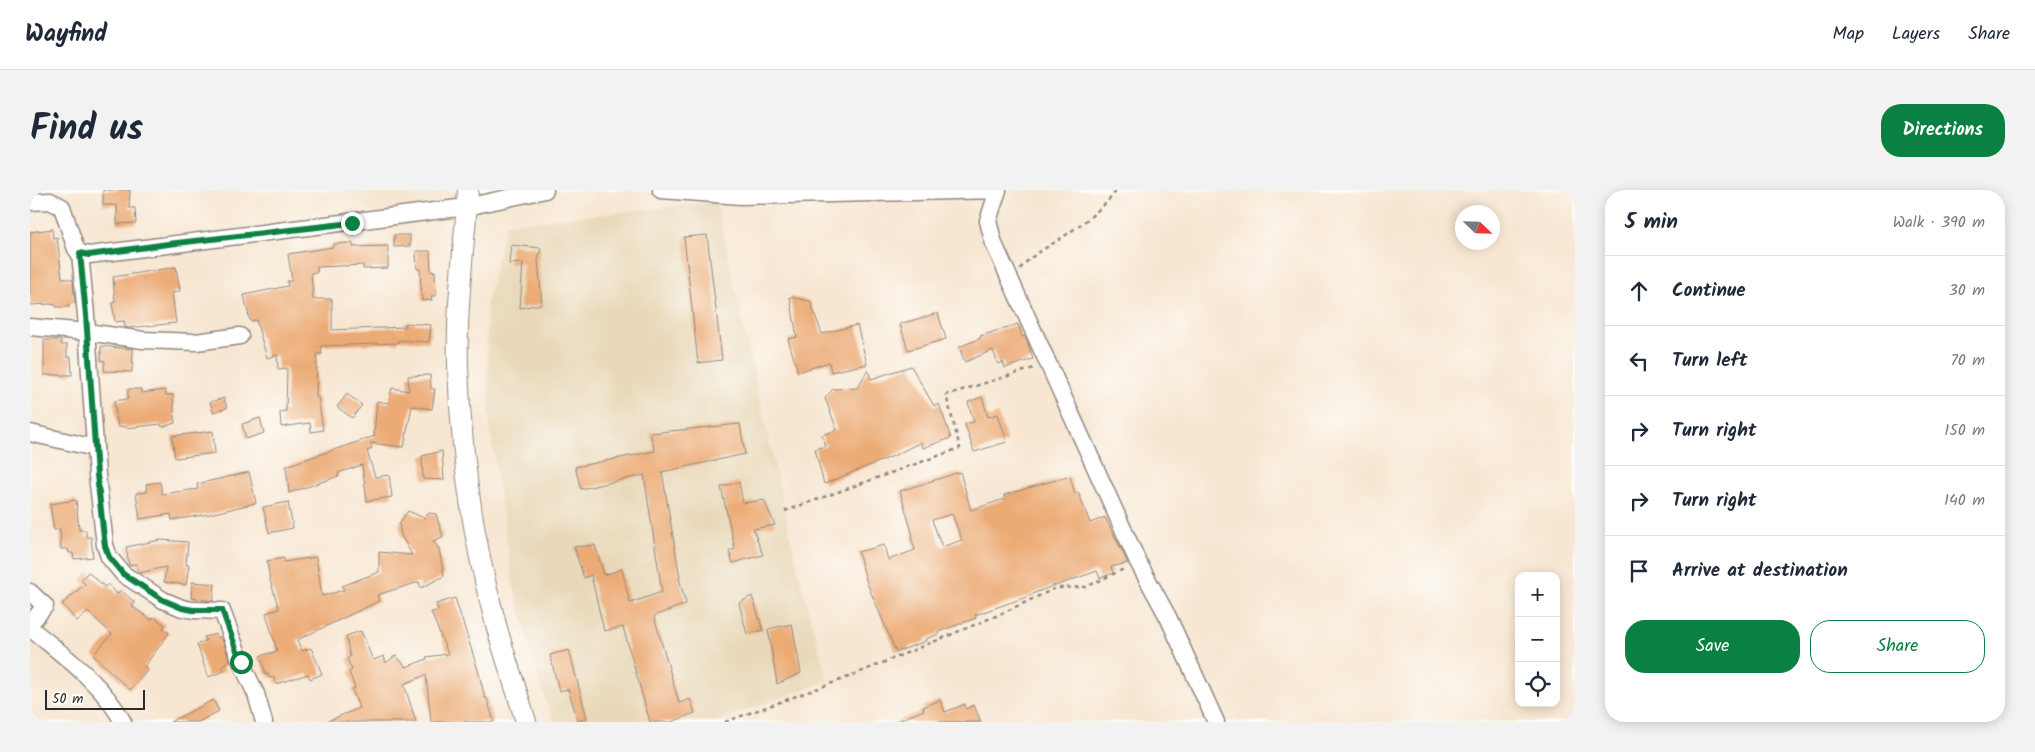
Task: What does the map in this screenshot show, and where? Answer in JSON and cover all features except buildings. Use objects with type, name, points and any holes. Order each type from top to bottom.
[{"type":"street","points":[[80,253],[89,255],[467,199],[545,190]]},
{"type":"street","points":[[661,190],[741,196],[998,190],[988,221],[994,244],[1138,562],[1168,617],[1216,722]]},
{"type":"street","points":[[467,199],[459,303],[458,366],[463,438],[475,534],[494,617],[526,722]]},
{"type":"street","points":[[30,202],[50,201],[62,207],[71,238],[80,253],[95,448],[105,546],[109,557],[129,579],[163,600],[182,608],[193,610],[222,610],[225,614],[228,630],[256,694],[264,722]]},
{"type":"street","points":[[30,327],[87,332],[143,340],[196,342],[240,336]]},
{"type":"street","points":[[30,433],[95,448]]},
{"type":"street","points":[[30,592],[45,606],[30,626],[86,677],[116,709],[123,722]]},
{"type":"path","points":[[1012,284],[1019,269],[1028,259],[1084,222],[1108,201],[1117,190]]},
{"type":"path","points":[[784,511],[960,448],[946,395],[1047,363]]},
{"type":"path","points":[[725,722],[846,678],[996,616],[1056,588],[1086,586],[1138,562]]},
{"type":"shaded area","points":[[716,202],[798,571],[828,681],[714,722],[554,722],[539,681],[513,583],[490,430],[486,305],[506,224]]},
{"type":"route","points":[[241,662],[222,610],[206,612],[193,610],[182,608],[163,600],[135,584],[123,574],[109,557],[105,546],[97,475],[80,253],[89,255],[248,234],[352,223]]}]
